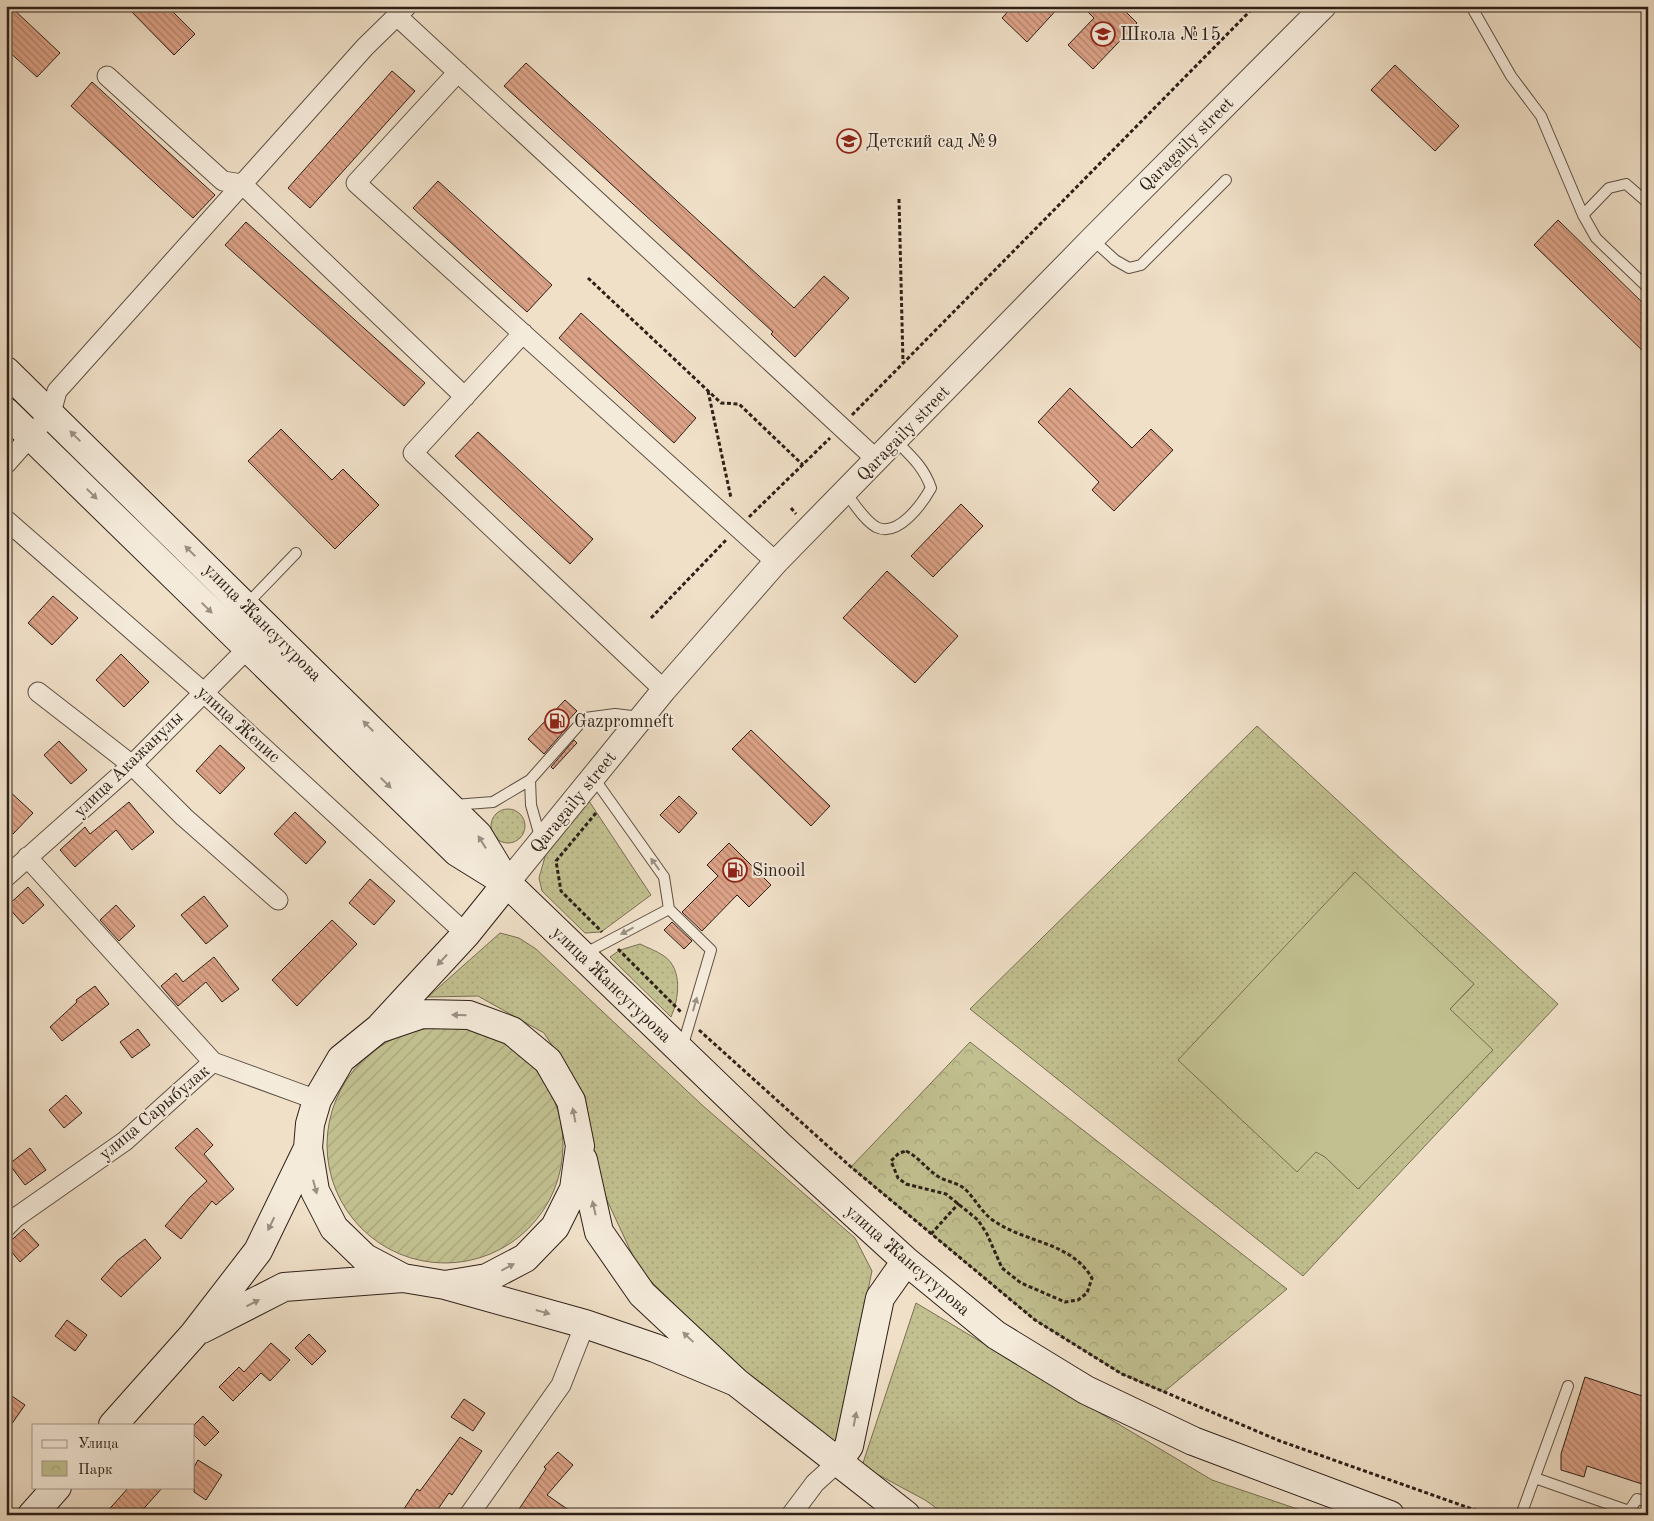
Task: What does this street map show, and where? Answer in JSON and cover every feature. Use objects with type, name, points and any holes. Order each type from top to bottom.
[{"type":"main road","name":"улица Жансугурова","points":[[6,372],[51,413],[478,835],[507,884]]},
{"type":"main road","name":"улица Жансугурова","points":[[6,412],[31,434],[457,852],[507,884],[779,1145],[906,1261],[996,1334],[1086,1390],[1192,1441],[1390,1515]]},
{"type":"main road","points":[[243,643],[252,611]]},
{"type":"main road","points":[[402,1278],[364,1258],[334,1228],[315,1191],[308,1148],[310,1124],[317,1100],[341,1059],[378,1029],[466,934],[507,884]]},
{"type":"main road","points":[[378,1029],[422,1014],[468,1015],[512,1031],[548,1061],[571,1101],[599,1232],[642,1294],[736,1382],[906,1515]]},
{"type":"main road","points":[[445,1284],[488,1278],[526,1258],[555,1227],[574,1188],[580,1146]]},
{"type":"main road","points":[[113,1424],[194,1334],[258,1251],[308,1148]]},
{"type":"main road","points":[[838,1463],[850,1446],[880,1298],[906,1261]]},
{"type":"main road","points":[[194,1334],[284,1287],[402,1278],[445,1284],[585,1324],[655,1348],[736,1382]]},
{"type":"main road","points":[[32,1515],[56,1488]]},
{"type":"street","name":"Qaragaily street","points":[[507,884],[664,690],[776,562],[1092,239],[1324,6]]},
{"type":"street","points":[[6,464],[51,413],[57,391],[366,46],[402,11],[458,72],[877,460]]},
{"type":"street","points":[[458,72],[356,183],[776,562]]},
{"type":"street","points":[[107,76],[223,181],[242,184],[464,397]]},
{"type":"street","points":[[523,333],[413,453],[664,690]]},
{"type":"street","name":"улица Женис","points":[[6,520],[203,692],[466,934]]},
{"type":"street","name":"улица Акажанулы","points":[[6,877],[132,765],[203,692],[243,643]]},
{"type":"street","points":[[38,692],[132,765],[184,817],[278,900]]},
{"type":"street","points":[[27,857],[212,1062]]},
{"type":"street","name":"улица Сарыбулак","points":[[6,1227],[15,1218],[125,1141],[212,1062],[317,1100]]},
{"type":"street","points":[[469,1515],[561,1385],[585,1324]]},
{"type":"street","points":[[791,1515],[815,1483],[838,1463]]},
{"type":"lane","points":[[272,6],[293,6]]},
{"type":"lane","points":[[1471,6],[1511,76],[1541,116],[1583,215],[1596,238],[1648,288]]},
{"type":"lane","points":[[1092,239],[1116,260],[1129,268],[1141,265],[1226,180]]},
{"type":"lane","points":[[1583,215],[1609,188],[1626,184],[1648,203]]},
{"type":"lane","points":[[845,492],[870,522],[877,527],[888,529],[900,524],[924,500],[931,488],[927,476],[918,463],[895,440]]},
{"type":"lane","points":[[252,611],[296,553]]},
{"type":"lane","points":[[448,805],[493,802],[530,780],[584,718],[615,714],[641,718]]},
{"type":"lane","points":[[593,777],[664,877],[669,909],[711,950],[681,1051]]},
{"type":"lane","points":[[530,780],[531,805],[541,841]]},
{"type":"lane","points":[[582,955],[669,909]]},
{"type":"lane","points":[[1521,1515],[1568,1386]]},
{"type":"lane","points":[[1535,1478],[1629,1511],[1636,1499],[1648,1502]]},
{"type":"path","points":[[652,618],[738,528],[803,465],[1255,6]]},
{"type":"path","points":[[899,199],[903,364]]},
{"type":"path","points":[[588,278],[721,403],[739,404],[803,465]]},
{"type":"path","points":[[708,391],[738,528]]},
{"type":"path","points":[[703,1034],[783,1109],[1035,1320],[1122,1374],[1280,1441],[1489,1515]]},
{"type":"path","points":[[906,1150],[915,1155],[938,1176],[961,1185],[994,1221],[1018,1234],[1046,1243],[1085,1266],[1092,1278],[1087,1293],[1078,1300],[1065,1302],[1021,1283],[1002,1268],[987,1234],[978,1220],[959,1203],[946,1194],[902,1181],[898,1178],[890,1161],[906,1150]]},
{"type":"path","points":[[931,1234],[959,1203]]},
{"type":"green space","points":[[1257,726],[1558,1004],[1303,1276],[970,1009]],"holes":[[[1450,1009],[1459,1018],[1359,1189],[1316,1151],[1296,1171]]]},
{"type":"green space","points":[[589,801],[651,895],[601,932],[585,933],[542,891],[539,878],[548,846]]},
{"type":"green space","points":[[508,809],[515,810],[520,814],[524,819],[524,833],[520,838],[515,842],[508,843],[501,842],[496,838],[492,833],[491,826],[492,819],[496,814],[501,810]]},
{"type":"green space","points":[[1355,872],[1474,984],[1450,1009],[1493,1050],[1358,1189],[1325,1157],[1316,1152],[1297,1172],[1178,1060]]},
{"type":"green space","points":[[500,933],[519,938],[536,949],[702,1105],[855,1238],[872,1271],[835,1444],[730,1361],[639,1269],[599,1183],[585,1096],[544,1033],[478,996],[428,997]]},
{"type":"green space","points":[[640,944],[664,956],[674,968],[678,985],[676,1002],[671,1017],[610,957],[620,950]]},
{"type":"green space","points":[[445,1027],[468,1029],[501,1041],[520,1054],[536,1070],[549,1089],[558,1111],[563,1145],[561,1168],[549,1201],[536,1220],[520,1236],[501,1249],[479,1258],[445,1263],[422,1261],[389,1249],[370,1236],[354,1220],[341,1201],[332,1179],[327,1145],[329,1122],[341,1089],[354,1070],[370,1054],[389,1041],[411,1032]]},
{"type":"green space","points":[[970,1042],[1287,1289],[1164,1392],[1122,1374],[1035,1320],[851,1167]]},
{"type":"green space","points":[[916,1303],[1212,1480],[1315,1515],[946,1515],[925,1500],[862,1466]]},
{"type":"building","points":[[6,6],[10,6],[60,53],[37,77],[6,49]]},
{"type":"building","points":[[126,6],[167,6],[195,34],[174,55]]},
{"type":"building","points":[[1013,6],[1060,6],[1027,42],[1002,18]]},
{"type":"building","name":"Школа №15","points":[[1082,6],[1120,6],[1137,23],[1093,69],[1068,45],[1094,18]]},
{"type":"building","points":[[526,63],[794,308],[824,276],[849,298],[795,357],[771,334],[773,332],[504,86]]},
{"type":"building","points":[[1395,65],[1459,126],[1435,151],[1371,90]]},
{"type":"building","points":[[392,71],[415,91],[310,208],[288,188]]},
{"type":"building","points":[[92,82],[215,195],[193,218],[71,106]]},
{"type":"building","points":[[438,181],[552,285],[527,312],[413,208]]},
{"type":"building","points":[[1558,220],[1648,308],[1648,356],[1534,245]]},
{"type":"building","points":[[246,222],[425,383],[404,406],[225,245]]},
{"type":"building","points":[[581,313],[696,418],[674,443],[559,338]]},
{"type":"building","points":[[1070,388],[1132,448],[1151,429],[1173,450],[1114,511],[1092,490],[1099,482],[1038,422]]},
{"type":"building","points":[[281,429],[332,480],[343,469],[379,505],[335,549],[248,461]]},
{"type":"building","points":[[478,432],[593,539],[570,564],[455,456]]},
{"type":"building","points":[[961,504],[983,526],[933,577],[911,556]]},
{"type":"building","points":[[887,571],[958,636],[915,683],[843,618]]},
{"type":"building","points":[[53,596],[78,618],[52,645],[28,623]]},
{"type":"building","points":[[121,654],[149,682],[124,707],[96,680]]},
{"type":"building","name":"Gazpromneft","points":[[565,700],[577,711],[561,728],[564,731],[544,754],[528,739]]},
{"type":"building","points":[[751,730],[830,806],[811,826],[732,749]]},
{"type":"building","points":[[574,740],[577,743],[553,769],[551,767]]},
{"type":"building","points":[[59,741],[87,770],[71,784],[44,755]]},
{"type":"building","points":[[220,745],[245,768],[220,794],[196,771]]},
{"type":"building","points":[[6,788],[33,813],[13,834],[6,827]]},
{"type":"building","points":[[679,796],[697,813],[679,833],[660,815]]},
{"type":"building","points":[[129,802],[154,832],[132,850],[116,830],[75,867],[60,850],[85,827],[90,834]]},
{"type":"building","points":[[295,812],[326,842],[306,864],[274,834]]},
{"type":"building","points":[[729,843],[771,885],[749,907],[737,895],[702,931],[682,912],[718,876],[707,865]]},
{"type":"building","points":[[370,879],[395,901],[374,925],[349,903]]},
{"type":"building","points":[[28,887],[44,905],[23,924],[7,906]]},
{"type":"building","points":[[204,896],[228,926],[206,944],[181,915]]},
{"type":"building","points":[[116,905],[135,926],[119,941],[100,920]]},
{"type":"building","points":[[332,920],[357,944],[297,1006],[272,980]]},
{"type":"building","points":[[672,922],[692,941],[684,949],[664,930]]},
{"type":"building","points":[[214,957],[239,989],[222,1002],[206,982],[178,1006],[161,986],[176,973],[183,982]]},
{"type":"building","points":[[95,986],[109,1004],[62,1041],[50,1027],[77,1002],[76,1000]]},
{"type":"building","points":[[138,1029],[150,1045],[132,1058],[120,1042]]},
{"type":"building","points":[[66,1095],[82,1113],[64,1128],[49,1110]]},
{"type":"building","points":[[197,1128],[213,1145],[204,1154],[234,1189],[216,1205],[212,1201],[181,1239],[165,1226],[190,1197],[207,1181],[175,1148]]},
{"type":"building","points":[[30,1148],[46,1170],[25,1185],[9,1164]]},
{"type":"building","points":[[24,1229],[39,1245],[20,1262],[6,1245]]},
{"type":"building","points":[[145,1239],[161,1258],[121,1297],[101,1279],[118,1260]]},
{"type":"building","points":[[67,1320],[87,1335],[75,1351],[55,1336]]},
{"type":"building","points":[[309,1334],[326,1351],[312,1365],[295,1348]]},
{"type":"building","points":[[271,1343],[290,1360],[270,1381],[261,1373],[233,1401],[219,1387],[239,1367],[244,1372]]},
{"type":"building","points":[[1585,1377],[1648,1398],[1648,1486],[1587,1466],[1584,1477],[1561,1470],[1561,1454]]},
{"type":"building","points":[[6,1392],[25,1405],[6,1432]]},
{"type":"building","points":[[464,1399],[485,1413],[473,1431],[451,1417]]},
{"type":"building","points":[[203,1416],[219,1432],[205,1446],[195,1436],[195,1424]]},
{"type":"building","points":[[460,1437],[482,1451],[452,1495],[449,1493],[434,1515],[400,1515],[417,1489],[420,1491]]},
{"type":"building","points":[[558,1452],[573,1465],[547,1495],[576,1515],[515,1515],[546,1469],[544,1467]]},
{"type":"building","points":[[198,1460],[222,1475],[206,1500],[194,1492],[195,1465]]},
{"type":"building","points":[[128,1488],[162,1488],[138,1515],[104,1515]]},
{"type":"place","name":"Школа №15","points":[[1103,34]]},
{"type":"place","name":"Детский сад №9","points":[[849,141]]},
{"type":"place","name":"Gazpromneft","points":[[557,721]]},
{"type":"place","name":"Sinooil","points":[[735,870]]}]
